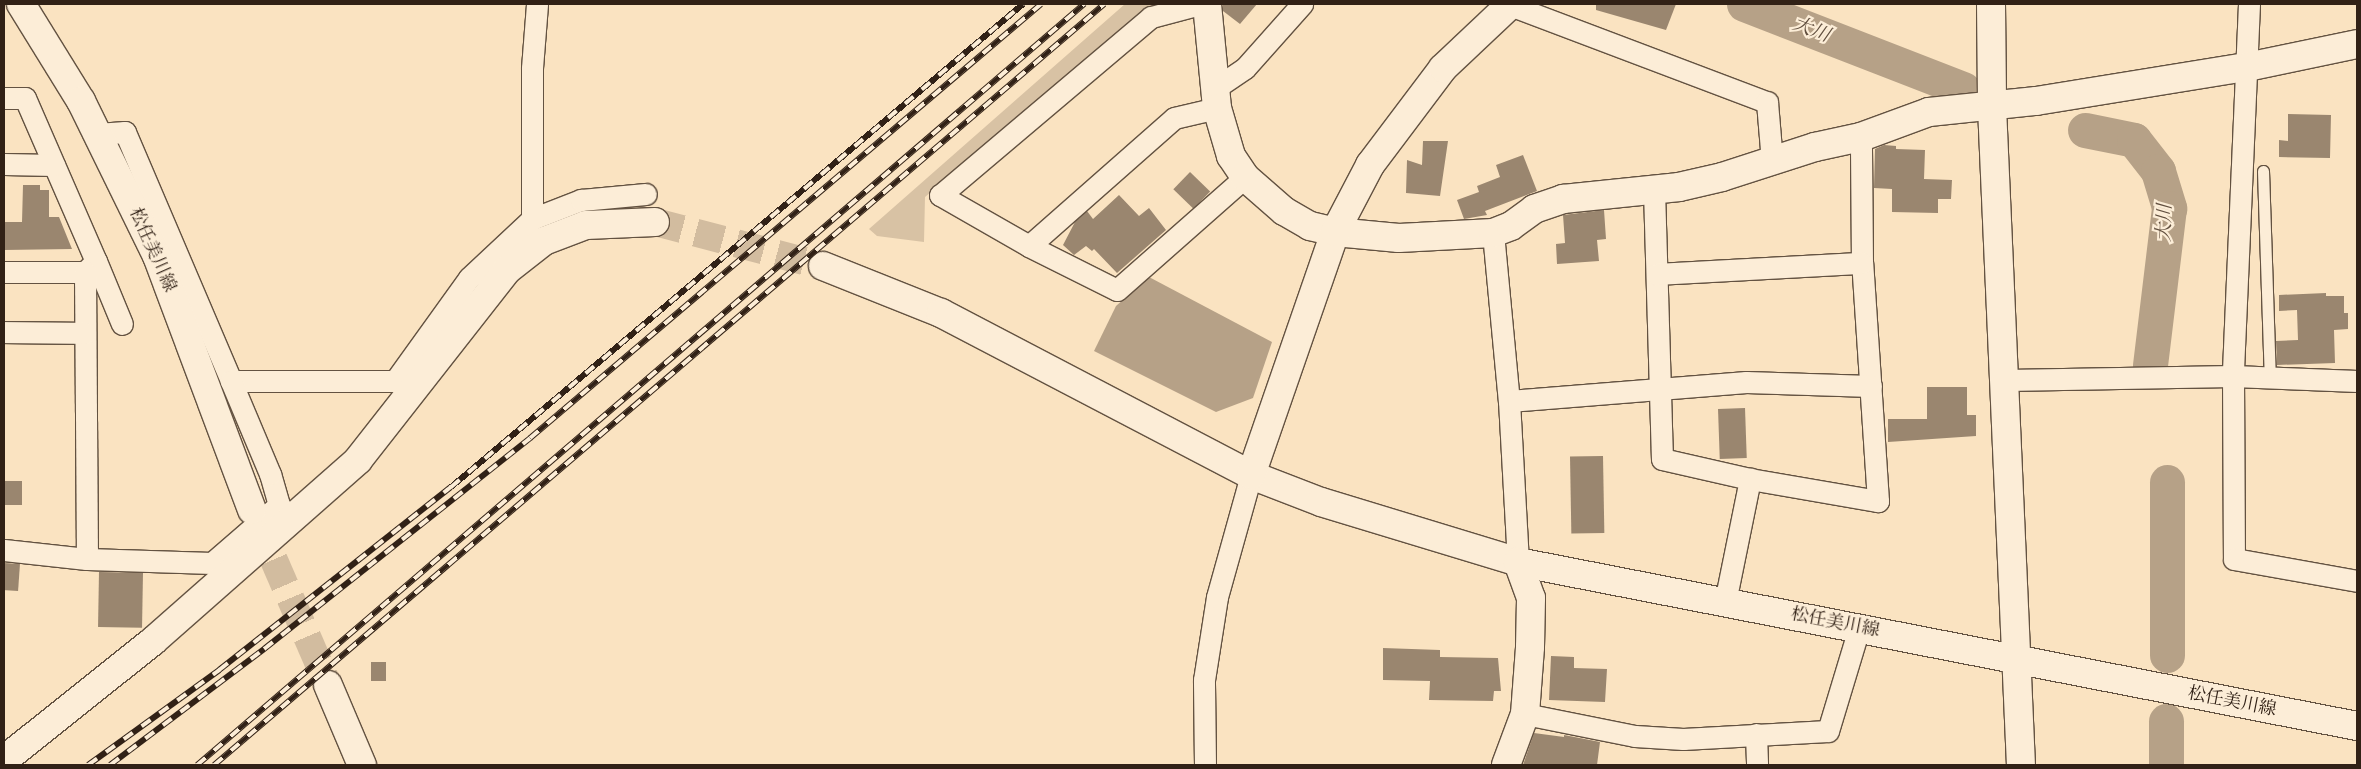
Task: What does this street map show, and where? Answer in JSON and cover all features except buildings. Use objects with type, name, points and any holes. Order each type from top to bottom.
[{"type":"street","name":"松任美川線","points":[[21,4],[81,101],[157,256],[252,510]]},
{"type":"street","points":[[532,219],[532,68],[537,4]]},
{"type":"street","points":[[1200,4],[1151,17],[940,195],[1029,246],[1117,290],[1246,177]]},
{"type":"street","points":[[1207,4],[1215,99],[1231,156],[1246,177],[1284,210],[1310,226],[1335,232],[1399,238],[1494,233],[1511,226],[1534,209],[1563,199],[1654,190],[1722,177],[1772,161],[1861,137],[1929,112],[1992,107],[2247,67],[2357,44]]},
{"type":"street","points":[[1029,246],[1174,118],[1215,99],[1302,4]]},
{"type":"street","points":[[1205,765],[1204,680],[1215,606],[1251,475],[1335,232],[1370,165],[1443,68],[1509,4],[1767,102],[1772,161]]},
{"type":"street","points":[[1991,4],[1992,107],[2006,380],[2021,765]]},
{"type":"street","points":[[2249,4],[2233,376],[2234,559],[2357,582]]},
{"type":"street","points":[[4,98],[25,98],[54,165],[90,266],[122,324]]},
{"type":"street","points":[[4,550],[87,559],[212,563],[279,505],[270,474],[125,132],[97,134]]},
{"type":"street","points":[[1654,190],[1662,459],[1750,479],[1878,501],[1862,263],[1861,137]]},
{"type":"street","points":[[4,164],[54,165]]},
{"type":"street","points":[[231,381],[395,381],[469,278],[532,219],[581,200],[646,194]]},
{"type":"street","points":[[4,760],[152,641],[358,460],[507,270],[544,241],[586,226],[616,222],[655,222]]},
{"type":"street","points":[[1494,233],[1509,401],[1518,562],[1531,598],[1525,714],[1506,765]]},
{"type":"street","points":[[1657,274],[1862,263]]},
{"type":"street","points":[[4,272],[90,266]]},
{"type":"street","points":[[87,559],[85,333],[90,266]]},
{"type":"street","name":"松任美川線","points":[[823,266],[941,313],[1251,475],[1321,502],[1518,562],[2357,726]]},
{"type":"street","points":[[4,332],[85,333]]},
{"type":"street","points":[[2006,380],[2233,376],[2357,381]]},
{"type":"street","points":[[1509,401],[1660,391],[1746,382],[1871,386]]},
{"type":"street","points":[[1725,602],[1750,479]]},
{"type":"street","points":[[1525,714],[1635,736],[1683,739],[1828,731],[1859,628]]},
{"type":"street","points":[[328,685],[362,765]]},
{"type":"street","points":[[1756,734],[1757,765]]},
{"type":"lane","points":[[2263,171],[2265,207],[2263,230],[2270,378]]},
{"type":"lane","points":[[2240,229],[2263,230]]},
{"type":"shaded area","points":[[1125,4],[1155,4],[925,197],[924,242],[877,236],[869,229]]},
{"type":"shaded area","points":[[1149,277],[1272,342],[1253,398],[1216,412],[1094,351],[1116,306]]},
{"type":"waterway","name":"大川","points":[[1744,4],[1963,89]]},
{"type":"waterway","name":"大川","points":[[2085,130],[2134,140],[2158,171],[2169,208],[2150,365]]},
{"type":"waterway","name":"大川","points":[[2167,482],[2167,655]]},
{"type":"waterway","name":"大川","points":[[2166,721],[2166,765]]},
{"type":"tunnel","points":[[655,222],[823,266]]},
{"type":"tunnel","points":[[257,521],[328,685]]},
{"type":"railway","points":[[88,765],[219,670],[451,487],[1023,4]]},
{"type":"railway","points":[[110,765],[264,649],[530,438],[1041,4]]},
{"type":"railway","points":[[197,765],[1084,4]]},
{"type":"railway","points":[[214,765],[1104,4]]}]
